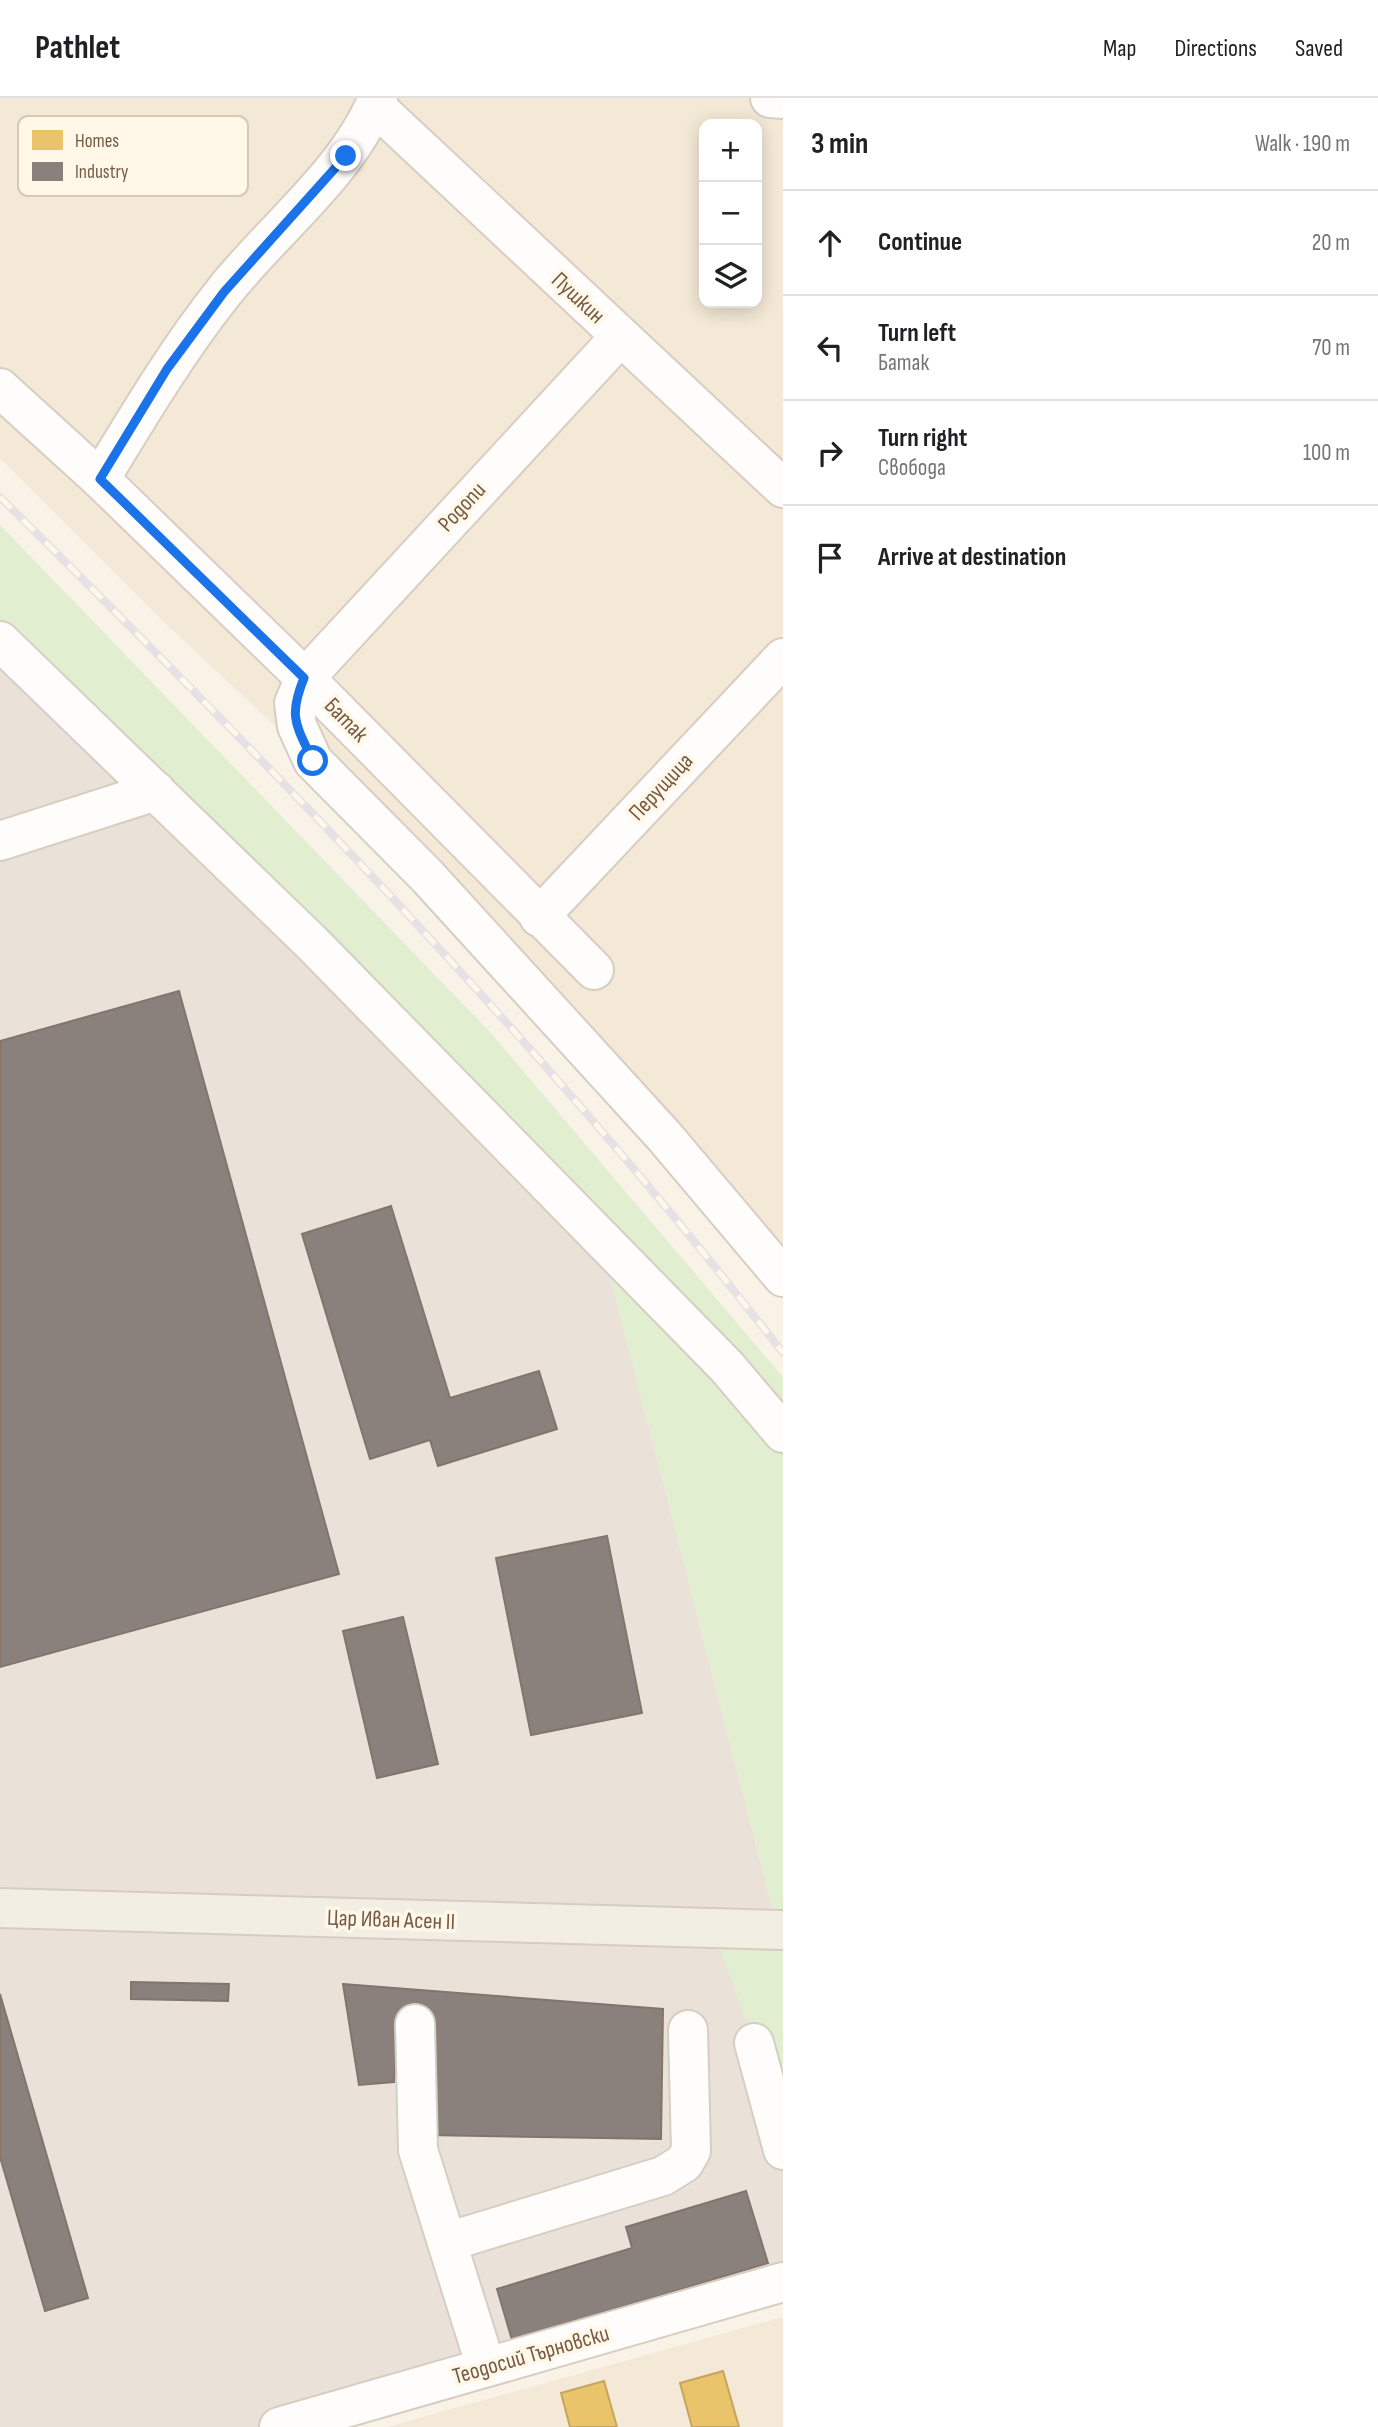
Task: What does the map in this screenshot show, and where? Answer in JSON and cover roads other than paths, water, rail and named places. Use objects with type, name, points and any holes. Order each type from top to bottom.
[{"type":"main road","name":"Цар Иван Асен II","points":[[0,1908],[783,1930]]},
{"type":"street","points":[[770,98],[783,99]]},
{"type":"street","points":[[100,479],[167,369],[208,314],[346,156],[376,102]]},
{"type":"street","name":"Пушкин","points":[[376,102],[620,337],[783,488]]},
{"type":"street","name":"Родопи","points":[[304,678],[620,337]]},
{"type":"street","name":"Батак","points":[[0,388],[100,479],[304,678],[594,970]]},
{"type":"street","points":[[0,641],[313,944],[727,1367],[783,1433]]},
{"type":"street","name":"Перущица","points":[[539,917],[783,658]]},
{"type":"street","points":[[304,678],[294,703],[297,726],[313,761],[427,876],[654,1126],[783,1277]]},
{"type":"street","points":[[0,841],[156,791]]},
{"type":"street","points":[[415,2024],[416,2140],[486,2367]]},
{"type":"street","points":[[447,2242],[663,2176],[684,2163],[691,2151],[688,2030]]},
{"type":"street","points":[[754,2043],[783,2150]]},
{"type":"street","name":"Теодосий Търновски","points":[[279,2427],[783,2282]]},
{"type":"railway","points":[[0,497],[205,702],[406,912],[504,1019],[693,1240],[783,1353]]}]
